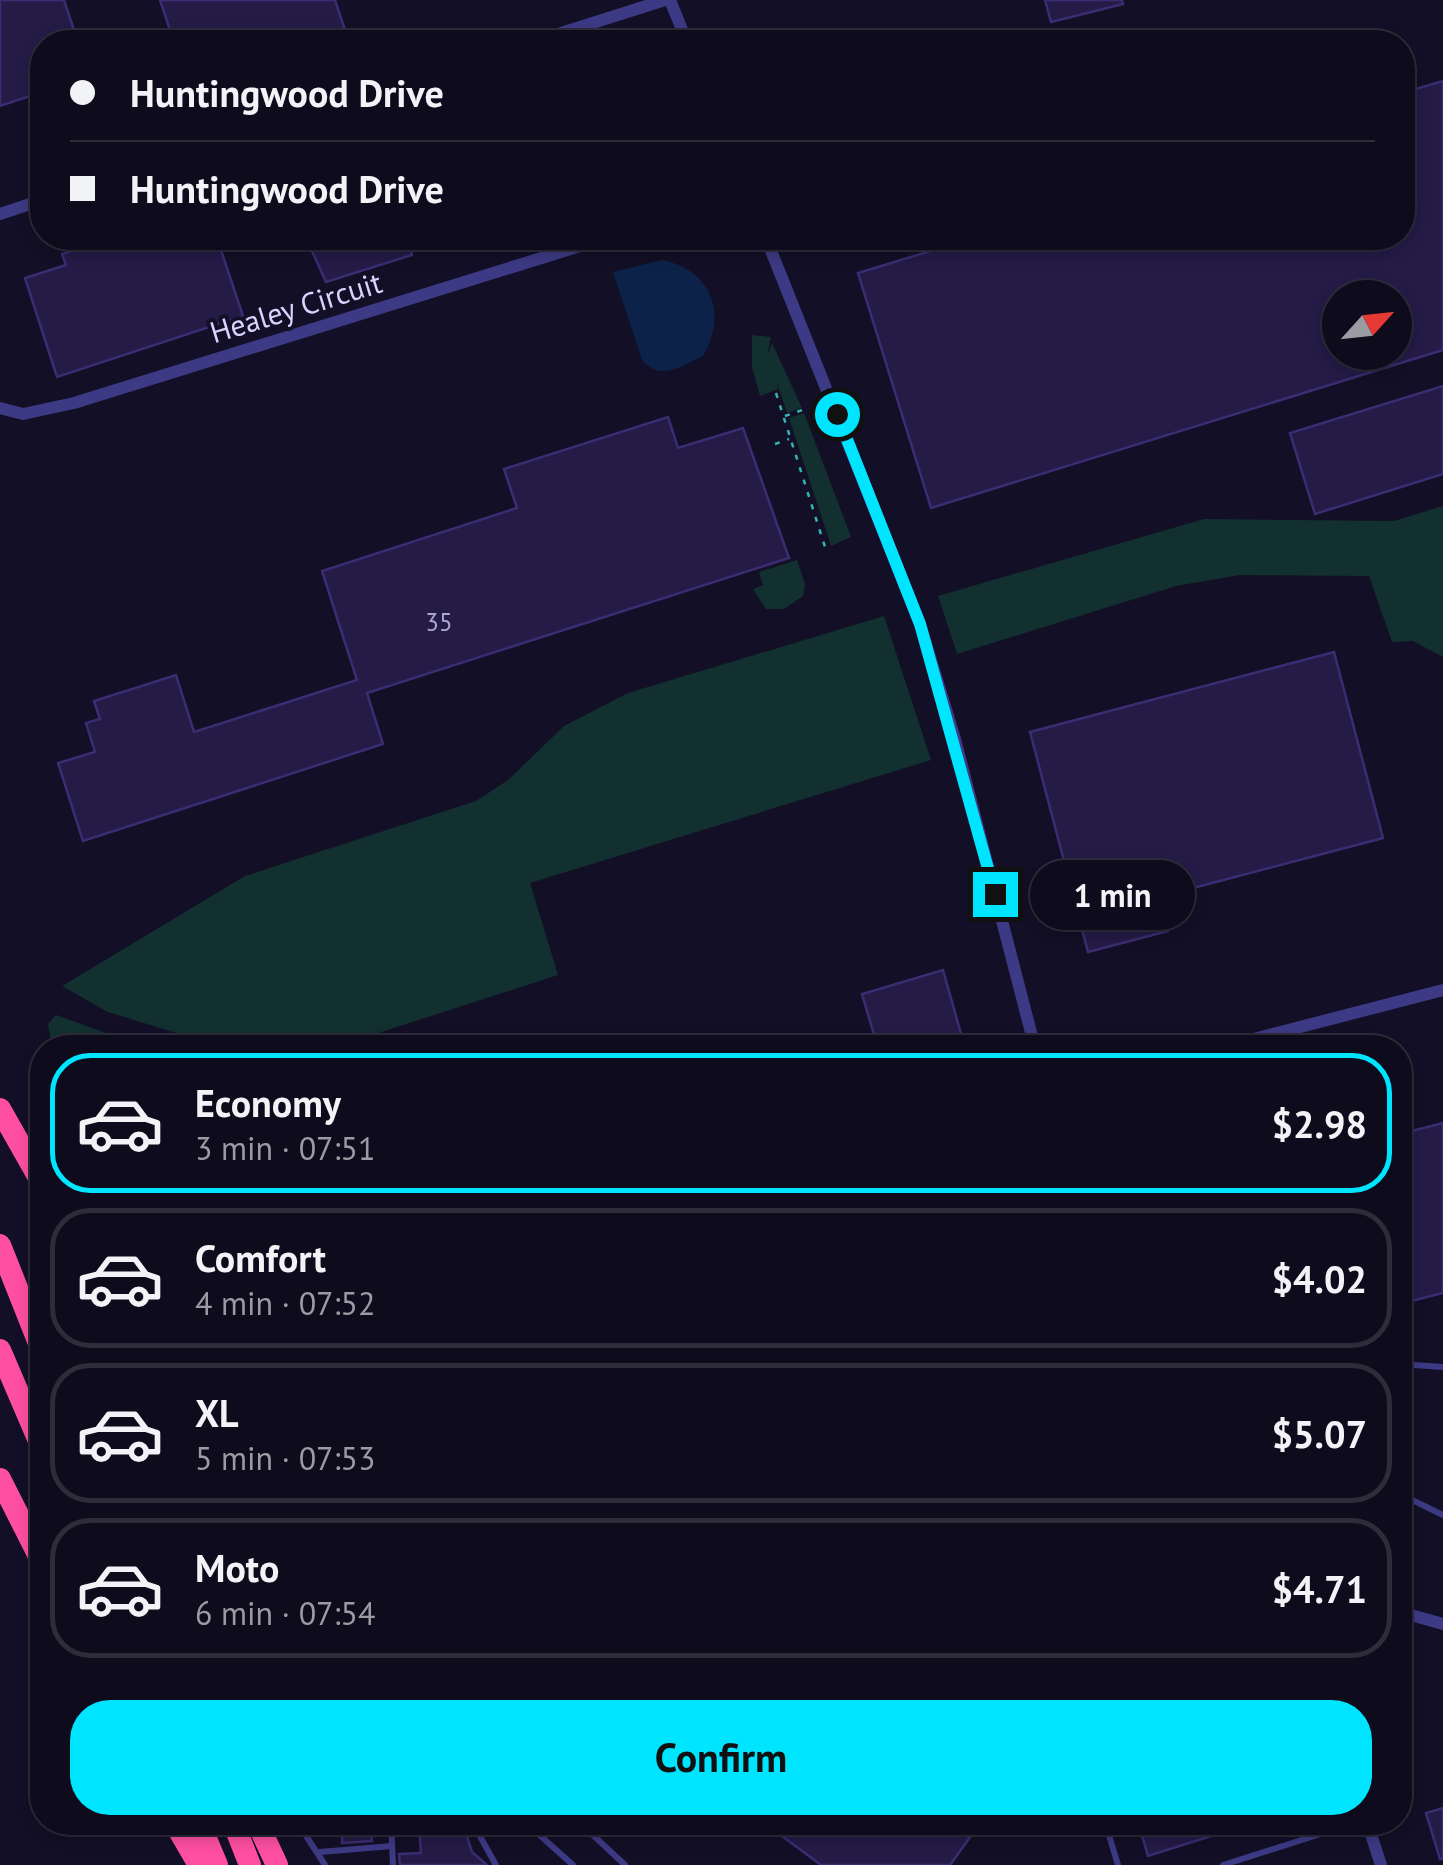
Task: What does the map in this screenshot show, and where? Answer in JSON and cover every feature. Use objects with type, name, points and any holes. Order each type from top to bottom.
[{"type":"highway","points":[[0,1109],[30,1163]]},
{"type":"highway","points":[[0,1245],[30,1321]]},
{"type":"highway","points":[[0,1350],[30,1420]]},
{"type":"highway","points":[[0,1480],[30,1539]]},
{"type":"highway","points":[[182,1835],[200,1865]]},
{"type":"highway","points":[[204,1835],[217,1865]]},
{"type":"highway","points":[[238,1835],[250,1865]]},
{"type":"highway","points":[[263,1835],[277,1865]]},
{"type":"street","points":[[572,30],[668,0],[682,30]]},
{"type":"street","points":[[0,214],[30,204]]},
{"type":"street","name":"Healey Circuit","points":[[0,408],[23,414],[74,403],[567,250]]},
{"type":"street","points":[[771,250],[920,624],[950,721],[1032,1035]]},
{"type":"street","points":[[1269,1035],[1443,990]]},
{"type":"street","points":[[1412,1615],[1443,1624]]},
{"type":"street","points":[[1371,1835],[1381,1865]]},
{"type":"lane","points":[[1412,1365],[1443,1367]]},
{"type":"lane","points":[[1412,1500],[1443,1515]]},
{"type":"lane","points":[[307,1835],[325,1865]]},
{"type":"lane","points":[[392,1835],[393,1865]]},
{"type":"lane","points":[[479,1835],[496,1865]]},
{"type":"lane","points":[[540,1835],[573,1865]]},
{"type":"lane","points":[[593,1835],[625,1865]]},
{"type":"lane","points":[[1109,1835],[1118,1865]]},
{"type":"lane","points":[[1223,1865],[1317,1835]]},
{"type":"lane","points":[[320,1852],[392,1846]]},
{"type":"path","points":[[776,392],[826,550]]},
{"type":"path","points":[[784,416],[808,408]]},
{"type":"path","points":[[775,444],[790,439]]},
{"type":"green space","points":[[752,335],[771,337],[767,356],[772,343],[802,408],[787,413],[776,380],[778,389],[760,396],[752,367]]},
{"type":"green space","points":[[804,413],[851,537],[831,546],[789,418]]},
{"type":"green space","points":[[1443,506],[1443,657],[1413,641],[1392,642],[1369,576],[1240,575],[1176,586],[957,654],[938,596],[1204,519],[1394,521]]},
{"type":"green space","points":[[797,560],[805,584],[803,596],[784,609],[766,609],[753,589],[763,585],[759,572]]},
{"type":"green space","points":[[884,616],[931,760],[530,883],[558,975],[372,1035],[183,1035],[108,1012],[62,986],[245,876],[476,801],[508,780],[564,726],[628,693]]},
{"type":"green space","points":[[56,1015],[111,1035],[50,1035],[48,1024]]},
{"type":"water","points":[[663,260],[693,273],[703,283],[714,309],[711,340],[703,356],[664,371],[649,367],[642,360],[613,272]]},
{"type":"building","points":[[0,0],[64,0],[74,30],[30,30],[30,96],[0,106]]},
{"type":"building","points":[[160,0],[335,0],[345,30],[170,30]]},
{"type":"building","points":[[1045,0],[1122,0],[1123,4],[1051,22]]},
{"type":"building","points":[[1443,81],[1443,350],[1412,360],[1412,280],[1322,280],[1322,370],[1378,370],[931,508],[858,273],[934,250],[1415,250],[1415,89]]},
{"type":"building","points":[[74,250],[221,250],[243,316],[57,377],[25,278],[66,265],[62,254]]},
{"type":"building","points":[[311,250],[410,250],[412,255],[326,282]]},
{"type":"building","points":[[1443,386],[1443,474],[1315,514],[1290,433]]},
{"type":"building","points":[[668,417],[678,448],[743,428],[789,558],[367,693],[383,744],[83,841],[58,763],[95,752],[86,723],[100,719],[94,701],[176,675],[194,732],[357,680],[322,571],[517,508],[504,469]]},
{"type":"building","points":[[1334,652],[1383,838],[1159,897],[1168,931],[1088,952],[1030,732]]},
{"type":"building","points":[[943,970],[961,1035],[874,1035],[862,994]]},
{"type":"building","points":[[1443,1123],[1443,1293],[1412,1301],[1412,1131]]},
{"type":"building","points":[[1443,1808],[1443,1859],[1440,1859],[1426,1813]]},
{"type":"building","points":[[342,1835],[371,1835],[372,1841],[342,1843]]},
{"type":"building","points":[[420,1835],[467,1835],[472,1852],[487,1865],[400,1865],[399,1854],[421,1853]]},
{"type":"building","points":[[781,1835],[972,1835],[950,1865],[821,1865]]},
{"type":"building","points":[[1142,1835],[1214,1835],[1148,1856]]},
{"type":"route","points":[[837,414],[920,624],[945,702],[995,894]]}]
